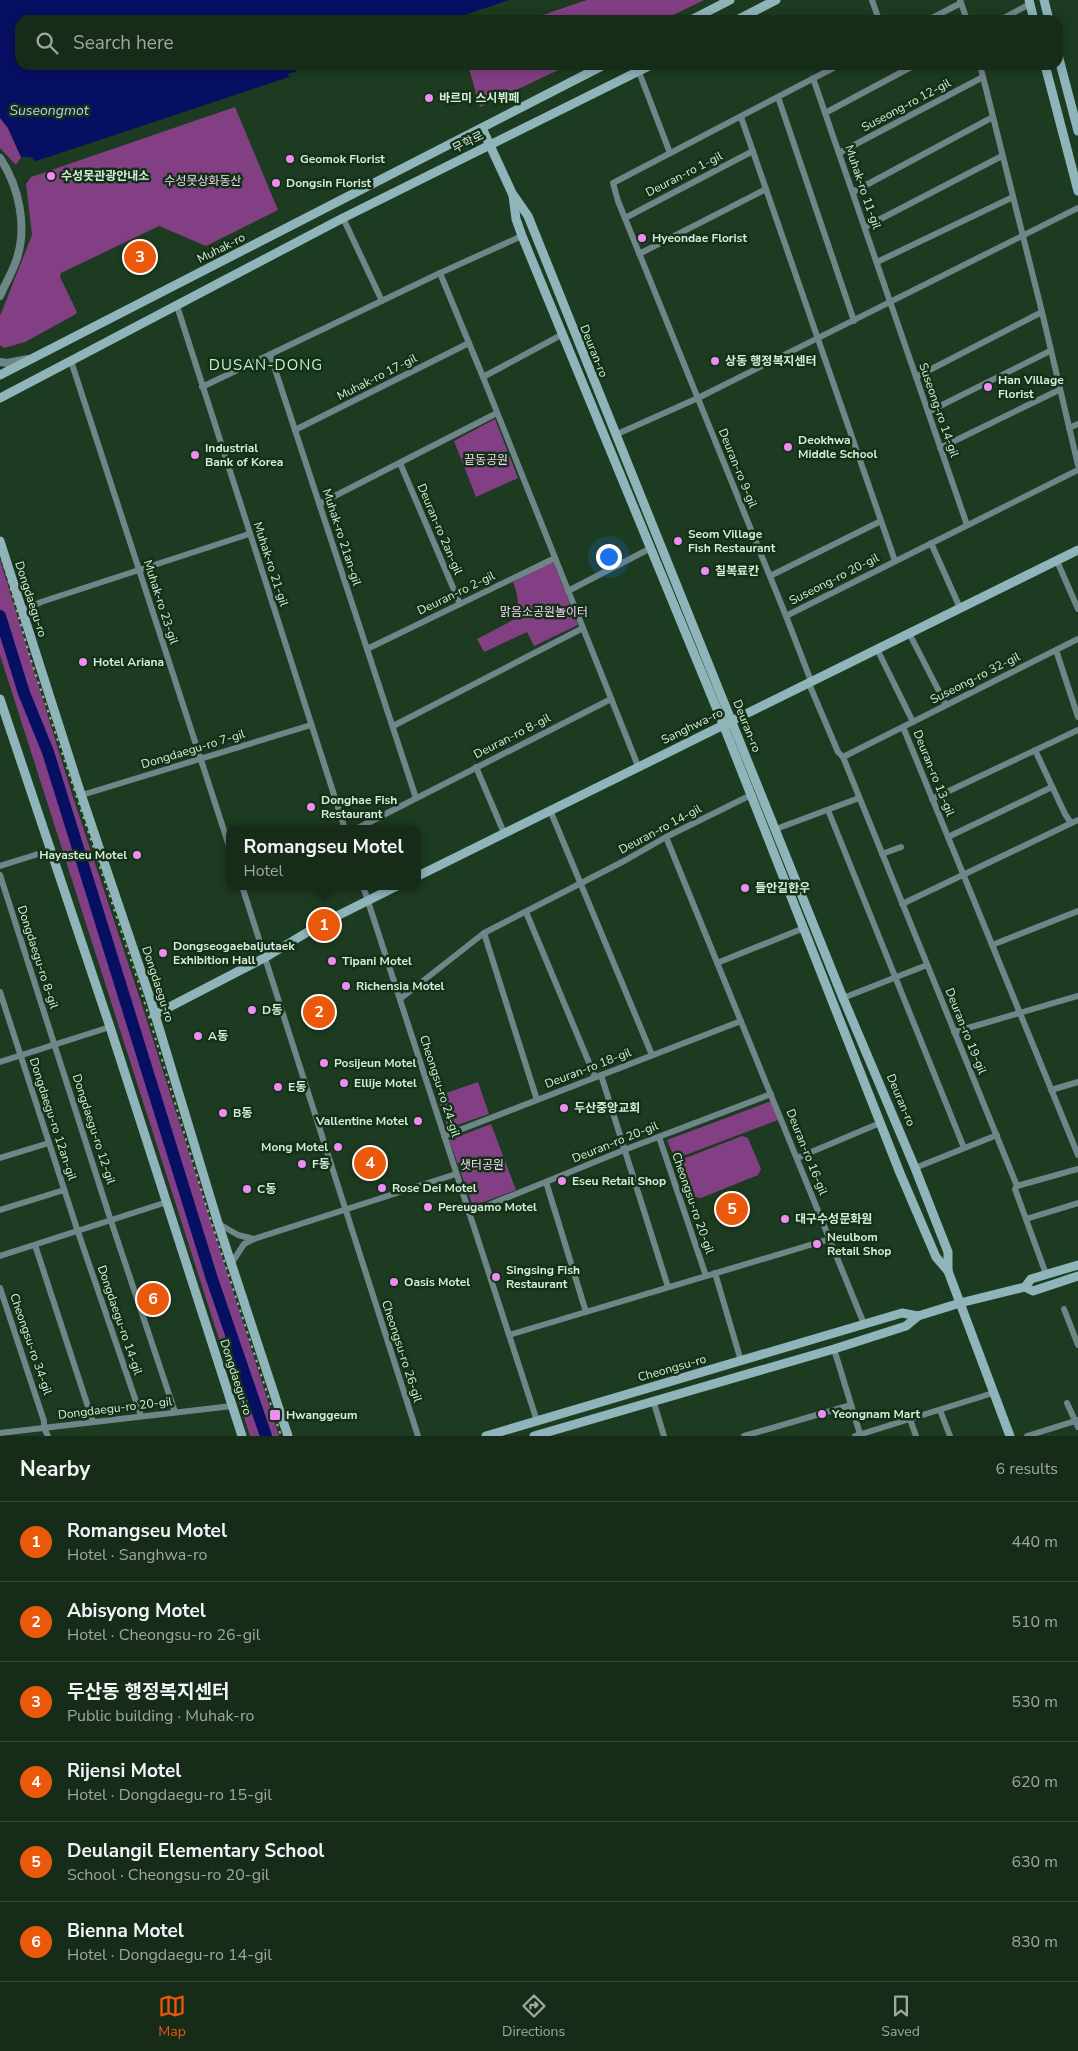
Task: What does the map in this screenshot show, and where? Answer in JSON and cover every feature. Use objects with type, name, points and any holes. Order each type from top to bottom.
[{"type":"main road","points":[[701,15],[730,0]]},
{"type":"main road","points":[[748,15],[776,0]]},
{"type":"main road","points":[[1044,0],[1048,15]]},
{"type":"main road","points":[[1029,2],[1033,15]]},
{"type":"main road","name":"Muhak-ro","points":[[0,375],[594,70]]},
{"type":"main road","points":[[0,398],[343,218],[642,70]]},
{"type":"main road","points":[[1046,70],[1078,191]]},
{"type":"main road","points":[[1062,70],[1078,130]]},
{"type":"main road","name":"Deuran-ro","points":[[482,128],[512,193],[528,216],[843,998],[915,1168],[948,1252],[948,1271],[1010,1436]]},
{"type":"main road","name":"Deuran-ro","points":[[512,193],[516,219],[522,236],[723,724],[880,1122],[936,1258],[948,1271]]},
{"type":"main road","name":"Dongdaegu-ro","points":[[0,541],[154,1015],[286,1436]]},
{"type":"main road","name":"Sanghwa-ro","points":[[421,874],[1078,550]]},
{"type":"main road","name":"Dongdaegu-ro","points":[[0,699],[110,1027],[242,1436]]},
{"type":"main road","points":[[154,1015],[266,957],[321,924],[389,890]]},
{"type":"main road","name":"Cheongsu-ro","points":[[1025,1287],[1031,1279],[1078,1265]]},
{"type":"main road","name":"Cheongsu-ro","points":[[534,1436],[652,1400],[834,1349],[906,1326],[918,1316],[960,1303],[1025,1287],[1034,1291],[1078,1276]]},
{"type":"main road","name":"Cheongsu-ro","points":[[486,1436],[902,1313],[918,1316]]},
{"type":"street","points":[[872,0],[877,15]]},
{"type":"street","points":[[937,15],[961,1],[965,15]]},
{"type":"street","points":[[1008,15],[1029,2]]},
{"type":"street","points":[[639,72],[670,153],[829,70]]},
{"type":"street","points":[[825,113],[907,70]]},
{"type":"street","points":[[981,70],[1078,465]]},
{"type":"street","name":"Suseong-ro 12-gil","points":[[839,153],[983,77]]},
{"type":"street","name":"Muhak-ro 11-gil","points":[[813,78],[891,303]]},
{"type":"street","points":[[778,97],[854,321]]},
{"type":"street","points":[[741,117],[895,561]]},
{"type":"street","points":[[852,192],[993,117]]},
{"type":"street","name":"Deuran-ro 1-gil","points":[[670,153],[613,183],[625,218],[753,151]]},
{"type":"street","points":[[864,227],[1002,156]]},
{"type":"street","points":[[0,158],[15,186],[21,228],[16,260],[0,296]]},
{"type":"street","points":[[639,254],[766,189]]},
{"type":"street","points":[[877,262],[1013,197]]},
{"type":"street","points":[[615,435],[698,398],[1078,208]]},
{"type":"street","points":[[343,218],[382,301]]},
{"type":"street","name":"Deuran-ro 9-gil","points":[[625,218],[770,576]]},
{"type":"street","points":[[202,387],[440,273],[522,236]]},
{"type":"street","points":[[440,273],[638,766]]},
{"type":"street","name":"Suseong-ro 14-gil","points":[[891,303],[967,525]]},
{"type":"street","name":"Muhak-ro 21-gil","points":[[177,306],[344,825]]},
{"type":"street","points":[[916,377],[1042,312]]},
{"type":"street","points":[[483,377],[563,334]]},
{"type":"street","name":"Muhak-ro 17-gil","points":[[295,430],[469,343]]},
{"type":"street","points":[[928,412],[1050,351]]},
{"type":"street","name":"Muhak-ro 21an-gil","points":[[270,354],[416,798]]},
{"type":"street","points":[[0,362],[7,363],[34,358]]},
{"type":"street","name":"Muhak-ro 23-gil","points":[[71,361],[226,837]]},
{"type":"street","points":[[940,448],[1059,390]]},
{"type":"street","points":[[319,504],[497,413]]},
{"type":"street","points":[[1069,428],[1078,424]]},
{"type":"street","name":"Deuran-ro 2an-gil","points":[[400,463],[460,604]]},
{"type":"street","name":"Suseong-ro 20-gil","points":[[770,576],[786,616],[1078,470]]},
{"type":"street","points":[[770,576],[881,521]]},
{"type":"street","points":[[22,611],[41,602],[138,569],[249,534]]},
{"type":"street","points":[[931,543],[960,608]]},
{"type":"street","points":[[568,590],[651,548]]},
{"type":"street","name":"Deuran-ro 2-gil","points":[[367,649],[555,558]]},
{"type":"street","points":[[1057,561],[1078,609]]},
{"type":"street","points":[[776,829],[859,798],[843,757],[838,752],[810,686],[811,681],[786,616]]},
{"type":"street","points":[[393,726],[583,628]]},
{"type":"street","points":[[909,633],[946,706]]},
{"type":"street","name":"Suseong-ro 32-gil","points":[[903,727],[1078,639]]},
{"type":"street","points":[[877,649],[913,722]]},
{"type":"street","points":[[1056,650],[1078,717]]},
{"type":"street","name":"Deuran-ro 8-gil","points":[[364,825],[611,699]]},
{"type":"street","name":"Dongdaegu-ro 7-gil","points":[[82,795],[311,725]]},
{"type":"street","name":"Deuran-ro 13-gil","points":[[843,757],[903,727],[1078,1155]]},
{"type":"street","points":[[932,798],[1078,730]]},
{"type":"street","points":[[1035,750],[1071,823]]},
{"type":"street","points":[[476,768],[504,833]]},
{"type":"street","points":[[948,837],[1052,787]]},
{"type":"street","name":"Deuran-ro 14-gil","points":[[400,999],[484,933],[581,884],[666,837],[751,795]]},
{"type":"street","name":"Deuran-ro 19-gil","points":[[859,798],[1017,1186]]},
{"type":"street","points":[[550,810],[652,1055]]},
{"type":"street","points":[[828,810],[964,1148]]},
{"type":"street","points":[[902,904],[1078,820]]},
{"type":"street","name":"Deuran-ro 16-gil","points":[[666,837],[830,1239]]},
{"type":"street","points":[[882,854],[901,847]]},
{"type":"street","points":[[0,866],[50,850]]},
{"type":"street","name":"Dongdaegu-ro 8-gil","points":[[0,875],[55,1045]]},
{"type":"street","points":[[243,890],[266,957]]},
{"type":"street","points":[[364,890],[368,901]]},
{"type":"street","name":"Cheongsu-ro 24-gil","points":[[368,901],[536,1420]]},
{"type":"street","points":[[992,945],[1078,911]]},
{"type":"street","points":[[526,912],[598,1076],[668,1287]]},
{"type":"street","points":[[717,963],[804,928]]},
{"type":"street","points":[[484,933],[536,1100]]},
{"type":"street","name":"Cheongsu-ro 26-gil","points":[[266,957],[418,1436]]},
{"type":"street","points":[[843,998],[927,965]]},
{"type":"street","name":"Dongdaegu-ro 12an-gil","points":[[0,992],[3,1010],[78,1232]]},
{"type":"street","points":[[954,1032],[1078,996]]},
{"type":"street","name":"Deuran-ro 18-gil","points":[[444,1136],[741,1021]]},
{"type":"street","points":[[0,1062],[110,1027]]},
{"type":"street","name":"Dongdaegu-ro 12-gil","points":[[55,1045],[111,1221]]},
{"type":"street","points":[[1051,1090],[1078,1082]]},
{"type":"street","name":"Deuran-ro 20-gil","points":[[469,1213],[624,1150],[771,1094]]},
{"type":"street","points":[[797,1158],[880,1122]]},
{"type":"street","points":[[915,1168],[996,1135]]},
{"type":"street","name":"Cheongsu-ro 20-gil","points":[[659,1137],[706,1276]]},
{"type":"street","points":[[0,1158],[49,1143]]},
{"type":"street","points":[[1046,1274],[1015,1189],[1017,1186],[1078,1169]]},
{"type":"street","points":[[232,1264],[244,1244],[254,1239],[456,1174]]},
{"type":"street","points":[[546,1182],[586,1312]]},
{"type":"street","name":"Dongdaegu-ro 12an-gil","points":[[0,1210],[64,1190]]},
{"type":"street","points":[[0,1256],[167,1202]]},
{"type":"street","points":[[1026,1219],[1078,1203]]},
{"type":"street","name":"Dongdaegu-ro 14-gil","points":[[111,1221],[176,1412]]},
{"type":"street","points":[[218,1223],[238,1235],[254,1239]]},
{"type":"street","name":"Dongdaegu-ro 14-gil","points":[[78,1232],[141,1416]]},
{"type":"street","points":[[508,1335],[830,1239],[864,1324]]},
{"type":"street","points":[[35,1245],[93,1422]]},
{"type":"street","points":[[714,1273],[741,1361]]},
{"type":"street","name":"Cheongsu-ro 34-gil","points":[[0,1288],[48,1436]]},
{"type":"street","points":[[1064,1310],[1078,1345]]},
{"type":"street","points":[[834,1349],[851,1405],[857,1435],[993,1393]]},
{"type":"street","name":"Cheongsu-ro","points":[[652,1400],[664,1436]]},
{"type":"street","points":[[1027,1436],[1077,1423],[1067,1403]]},
{"type":"street","points":[[744,1436],[851,1405]]},
{"type":"street","name":"Dongdaegu-ro 20-gil","points":[[0,1433],[232,1406]]},
{"type":"street","points":[[940,1410],[950,1436]]},
{"type":"street","points":[[910,1419],[916,1436]]},
{"type":"green space","points":[[587,0],[704,0],[673,15],[543,15]]},
{"type":"green space","points":[[469,70],[558,70],[480,107]]},
{"type":"green space","name":"수성못상화동산","points":[[235,107],[278,210],[206,246],[159,226],[61,273],[60,277],[77,312],[76,314],[25,342],[4,348],[0,345],[0,316],[32,235],[26,184],[31,177]]},
{"type":"green space","points":[[0,118],[8,128],[21,157],[16,165],[0,148]]},
{"type":"green space","name":"끝동공원","points":[[495,419],[518,478],[476,497],[454,441]]},
{"type":"green space","points":[[0,560],[71,791],[141,1002],[279,1436],[250,1436],[0,655]]},
{"type":"green space","name":"맑음소공원놀이터","points":[[553,561],[578,625],[534,646],[527,632],[484,652],[477,639],[515,619],[518,610],[518,600],[513,582]]},
{"type":"green space","points":[[478,1082],[489,1114],[448,1128],[437,1096]]},
{"type":"green space","points":[[771,1101],[778,1120],[675,1159],[667,1140]]},
{"type":"green space","name":"샛터공원","points":[[491,1124],[516,1190],[473,1206],[449,1140]]},
{"type":"green space","points":[[742,1136],[748,1138],[761,1169],[758,1175],[701,1198],[695,1197],[682,1163],[683,1159]]},
{"type":"water","name":"Suseongmot","points":[[0,0],[509,0],[465,15],[15,15],[15,70],[299,70],[288,74],[289,77],[36,161],[30,157],[21,157],[8,128],[0,118]]},
{"type":"waterway","points":[[0,616],[24,693],[48,752],[212,1279],[266,1436]]},
{"type":"railway","points":[[0,552],[31,660],[139,984],[205,1202],[281,1436]]},
{"type":"place","name":"바르미 스시뷔페","points":[[429,98]]},
{"type":"place","name":"Geomok Florist","points":[[290,159]]},
{"type":"place","name":"수성못관광안내소","points":[[51,176]]},
{"type":"place","name":"Dongsin Florist","points":[[276,183]]},
{"type":"place","name":"Hyeondae Florist","points":[[642,238]]},
{"type":"place","name":"두산동 행정복지센터","points":[[140,257]]},
{"type":"place","name":"상동 행정복지센터","points":[[715,361]]},
{"type":"place","name":"Han Village Florist","points":[[988,387]]},
{"type":"place","name":"Deokhwa Middle School","points":[[788,447]]},
{"type":"place","name":"Industrial Bank of Korea","points":[[195,455]]},
{"type":"place","name":"Seom Village Fish Restaurant","points":[[678,541]]},
{"type":"place","name":"칠복료칸","points":[[705,571]]},
{"type":"place","name":"Hotel Ariana","points":[[83,662]]},
{"type":"place","name":"Donghae Fish Restaurant","points":[[311,807]]},
{"type":"place","name":"Hayasteu Motel","points":[[137,855]]},
{"type":"place","name":"들안길한우","points":[[745,888]]},
{"type":"place","name":"Romangseu Motel","points":[[324,925]]},
{"type":"place","name":"Dongseogaebaljutaek Exhibition Hall","points":[[163,953]]},
{"type":"place","name":"Tipani Motel","points":[[332,961]]},
{"type":"place","name":"Richensia Motel","points":[[346,986]]},
{"type":"place","name":"D동","points":[[252,1010]]},
{"type":"place","name":"Abisyong Motel","points":[[319,1012]]},
{"type":"place","name":"A동","points":[[198,1036]]},
{"type":"place","name":"Posijeun Motel","points":[[324,1063]]},
{"type":"place","name":"Ellije Motel","points":[[344,1083]]},
{"type":"place","name":"E동","points":[[278,1087]]},
{"type":"place","name":"두산중앙교회","points":[[564,1108]]},
{"type":"place","name":"B동","points":[[223,1113]]},
{"type":"place","name":"Vallentine Motel","points":[[418,1121]]},
{"type":"place","name":"Mong Motel","points":[[338,1147]]},
{"type":"place","name":"Rijensi Motel","points":[[370,1163]]},
{"type":"place","name":"F동","points":[[302,1164]]},
{"type":"place","name":"Eseu Retail Shop","points":[[562,1181]]},
{"type":"place","name":"Rose Dei Motel","points":[[382,1188]]},
{"type":"place","name":"C동","points":[[247,1189]]},
{"type":"place","name":"Pereugamo Motel","points":[[428,1207]]},
{"type":"place","name":"Deulangil Elementary School","points":[[732,1209]]},
{"type":"place","name":"대구수성문화원","points":[[785,1219]]},
{"type":"place","name":"Neulbom Retail Shop","points":[[817,1244]]},
{"type":"place","name":"Singsing Fish Restaurant","points":[[496,1277]]},
{"type":"place","name":"Oasis Motel","points":[[394,1282]]},
{"type":"place","name":"Bienna Motel","points":[[153,1299]]},
{"type":"place","name":"Yeongnam Mart","points":[[822,1414]]},
{"type":"place","name":"Hwanggeum","points":[[275,1415]]},
{"type":"district","name":"DUSAN-DONG","points":[[266,365]]}]
